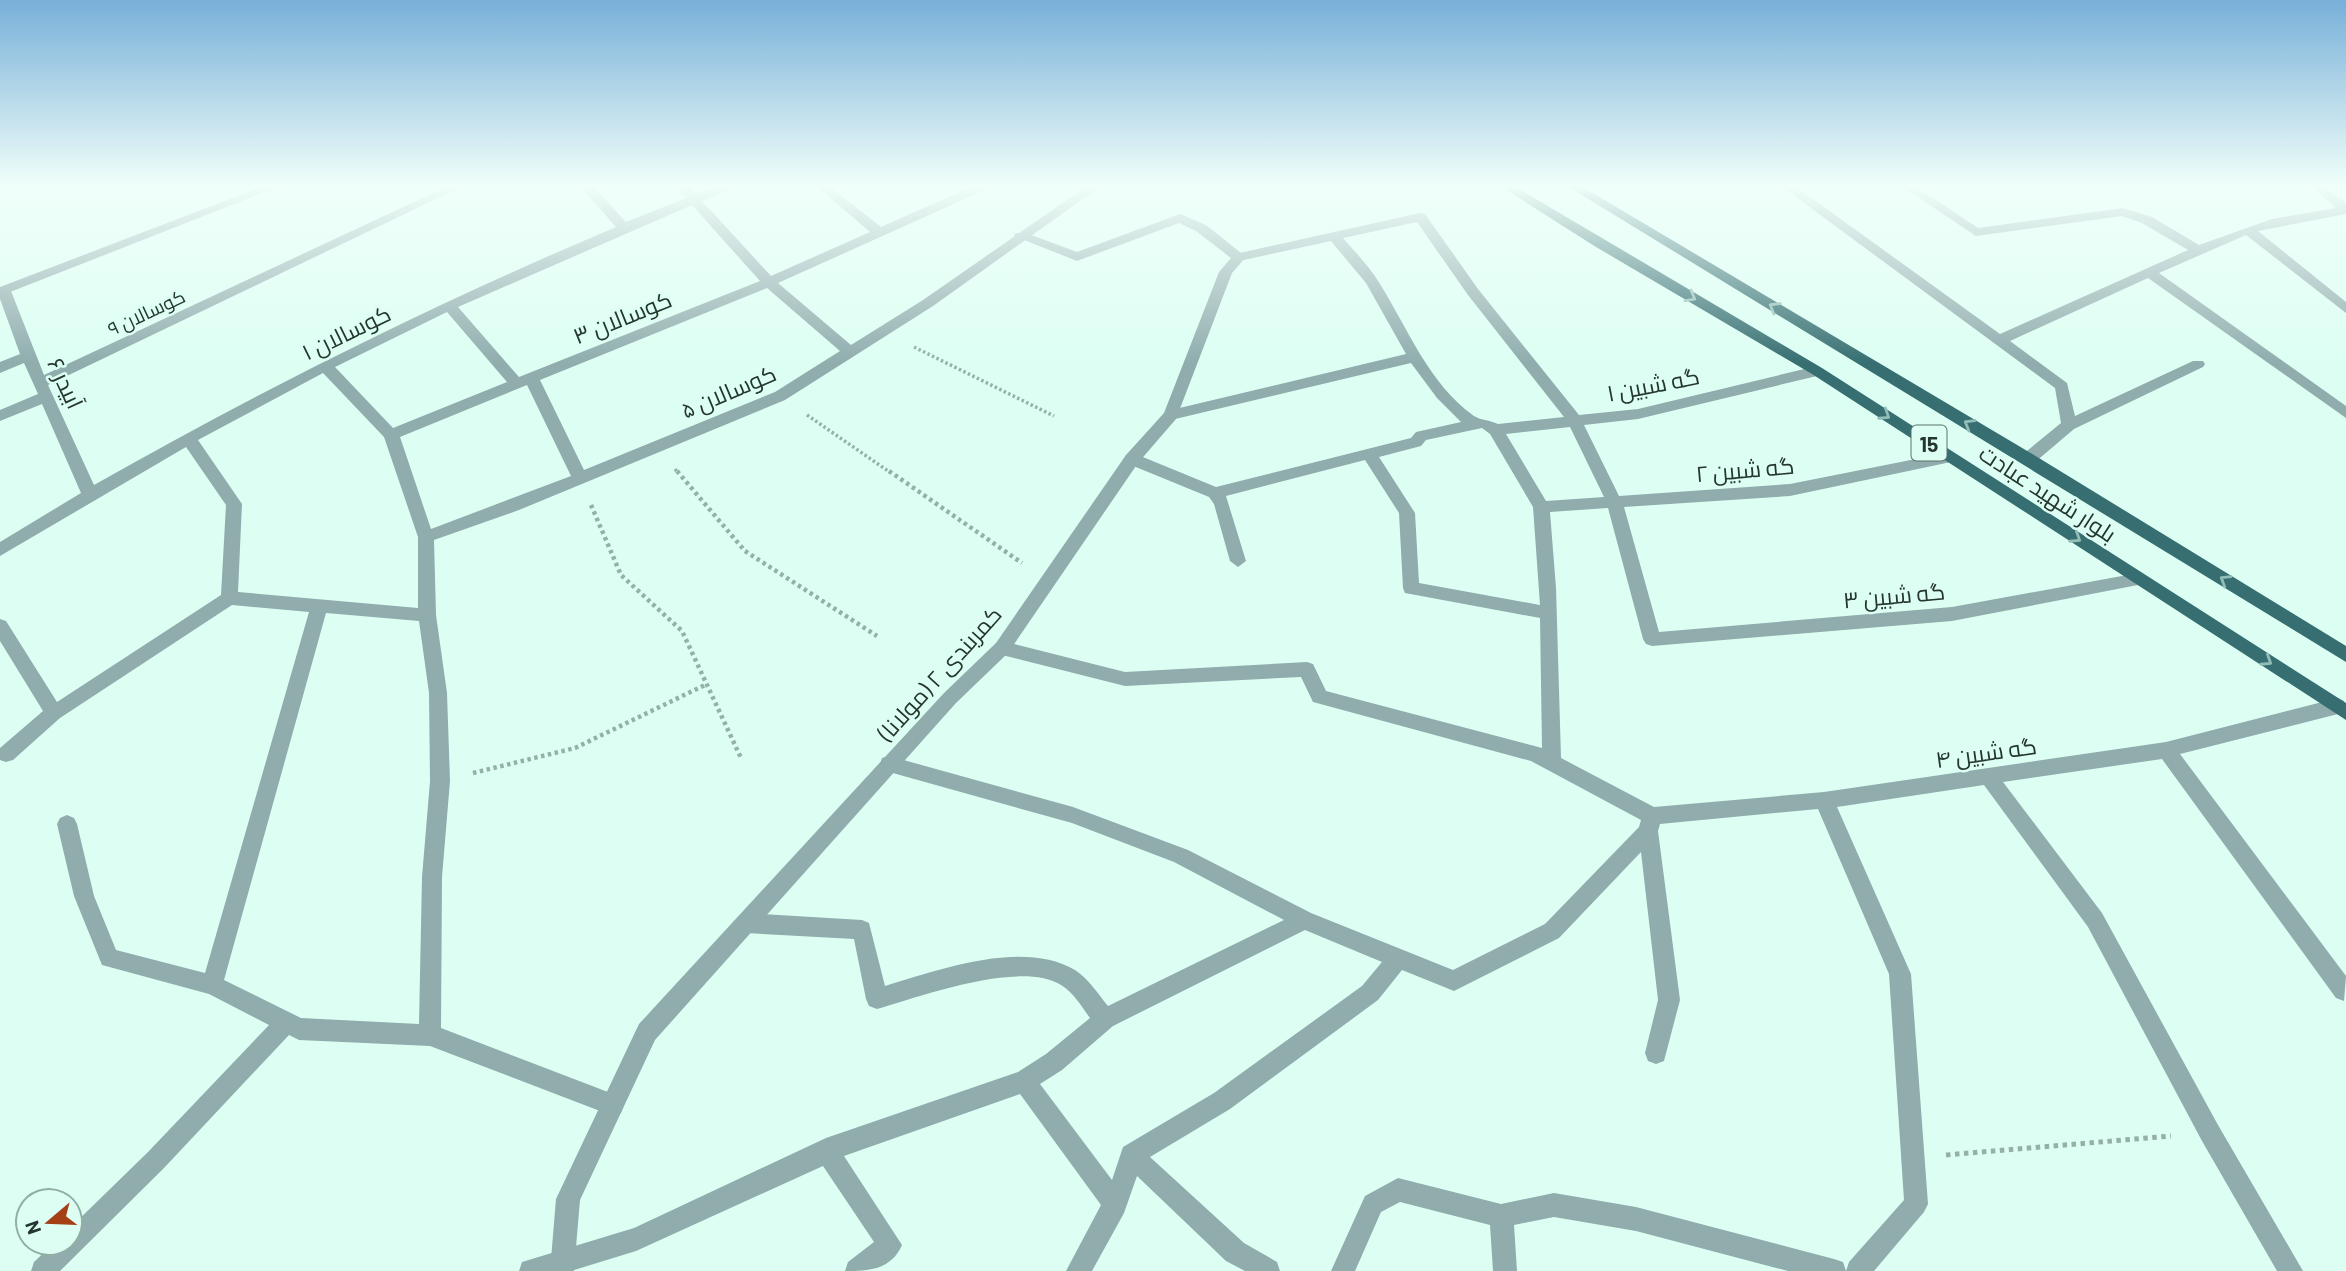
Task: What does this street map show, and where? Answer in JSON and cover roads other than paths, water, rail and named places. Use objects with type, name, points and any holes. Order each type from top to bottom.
[{"type":"main road","name":"بلوار شهید عبادت","points":[[1603,245],[1816,370],[2342,709]]},
{"type":"main road","name":"بلوار شهید عبادت","points":[[1672,245],[2028,459],[2346,655]]},
{"type":"street","points":[[2,291],[120,245]]},
{"type":"street","name":"کوسالان ۹","points":[[0,416],[45,389],[337,245]]},
{"type":"street","name":"کوسالان ۱","points":[[0,550],[90,494],[325,366],[583,245]]},
{"type":"street","points":[[736,245],[769,282],[850,352]]},
{"type":"street","name":"کوسالان ۳","points":[[391,435],[769,282],[850,245]]},
{"type":"street","name":"کوسالان ۵","points":[[426,537],[580,478],[780,396],[881,332],[1007,245]]},
{"type":"street","points":[[1046,245],[1077,257],[1108,245]]},
{"type":"street","points":[[1223,245],[1238,257],[1295,245]]},
{"type":"street","points":[[1342,245],[1371,280],[1415,357],[1452,408],[1474,424]]},
{"type":"street","points":[[1440,245],[1473,292],[1574,420],[1614,501]]},
{"type":"street","points":[[1869,245],[2062,386],[2068,425]]},
{"type":"street","points":[[2189,245],[2197,250]]},
{"type":"street","points":[[2000,340],[2209,245]]},
{"type":"street","points":[[2267,245],[2346,309]]},
{"type":"street","name":"کمربندی ۲ (مولانا)","points":[[562,1267],[568,1199],[647,1032],[950,698],[1002,648],[1132,459],[1171,415],[1226,272],[1238,257]]},
{"type":"street","points":[[2151,273],[2346,413]]},
{"type":"street","name":"آبیدر ۶","points":[[2,291],[90,494]]},
{"type":"street","points":[[450,307],[524,381],[580,478]]},
{"type":"street","points":[[0,368],[28,356]]},
{"type":"street","points":[[1171,415],[1415,357]]},
{"type":"street","points":[[2028,459],[2068,425],[2198,364]]},
{"type":"street","points":[[325,366],[391,435],[426,537],[427,615],[438,693],[440,781],[432,877],[430,1035]]},
{"type":"street","name":"گه شبین ۱","points":[[1496,430],[1638,414],[1816,370]]},
{"type":"street","points":[[1215,493],[1416,442],[1421,436],[1474,424],[1484,423],[1496,430],[1541,508],[1548,613],[1552,762]]},
{"type":"street","points":[[189,439],[233,504],[229,598]]},
{"type":"street","points":[[1368,454],[1407,513],[1411,589],[1548,613]]},
{"type":"street","name":"گه شبین ۲","points":[[1541,508],[1790,490],[1951,457]]},
{"type":"street","points":[[1132,459],[1215,493],[1222,503],[1238,561]]},
{"type":"street","name":"گه شبین ۳","points":[[1614,501],[1652,639],[1952,614],[2138,579]]},
{"type":"street","points":[[6,754],[54,713],[229,598],[427,615]]},
{"type":"street","points":[[212,985],[320,604]]},
{"type":"street","points":[[0,626],[54,713]]},
{"type":"street","points":[[1002,648],[1125,679],[1307,669],[1319,697],[1536,754],[1650,824]]},
{"type":"street","name":"گه شبین ۴","points":[[1650,824],[2166,750],[2342,709]]},
{"type":"street","points":[[2166,750],[2344,991]]},
{"type":"street","points":[[889,764],[1073,815],[1181,856],[1304,920],[1454,981],[1552,931],[1650,824]]},
{"type":"street","points":[[1989,776],[2095,920],[2210,1133],[2291,1271]]},
{"type":"street","points":[[1824,800],[1900,974],[1916,1204],[1858,1271]]},
{"type":"street","points":[[67,824],[84,896],[110,958],[212,985],[299,1030],[430,1035],[613,1105]]},
{"type":"street","points":[[1650,824],[1669,1000],[1656,1053]]},
{"type":"street","points":[[531,1271],[562,1267],[636,1239],[826,1150],[1024,1081],[1054,1062],[1105,1019],[1304,920]]},
{"type":"street","points":[[746,923],[862,930],[877,999],[978,971],[1040,969],[1068,977],[1105,1019]]},
{"type":"street","points":[[1078,1271],[1116,1205],[1124,1187],[1131,1155],[1223,1101],[1370,993],[1397,960]]},
{"type":"street","points":[[43,1271],[156,1160],[286,1023]]},
{"type":"street","points":[[1024,1081],[1116,1205]]},
{"type":"street","points":[[826,1150],[890,1245],[857,1271]]},
{"type":"street","points":[[1131,1155],[1235,1252],[1268,1271]]},
{"type":"street","points":[[1343,1271],[1373,1204],[1398,1190],[1501,1216],[1553,1205],[1636,1220],[1834,1271]]},
{"type":"street","points":[[1501,1216],[1505,1271]]}]
